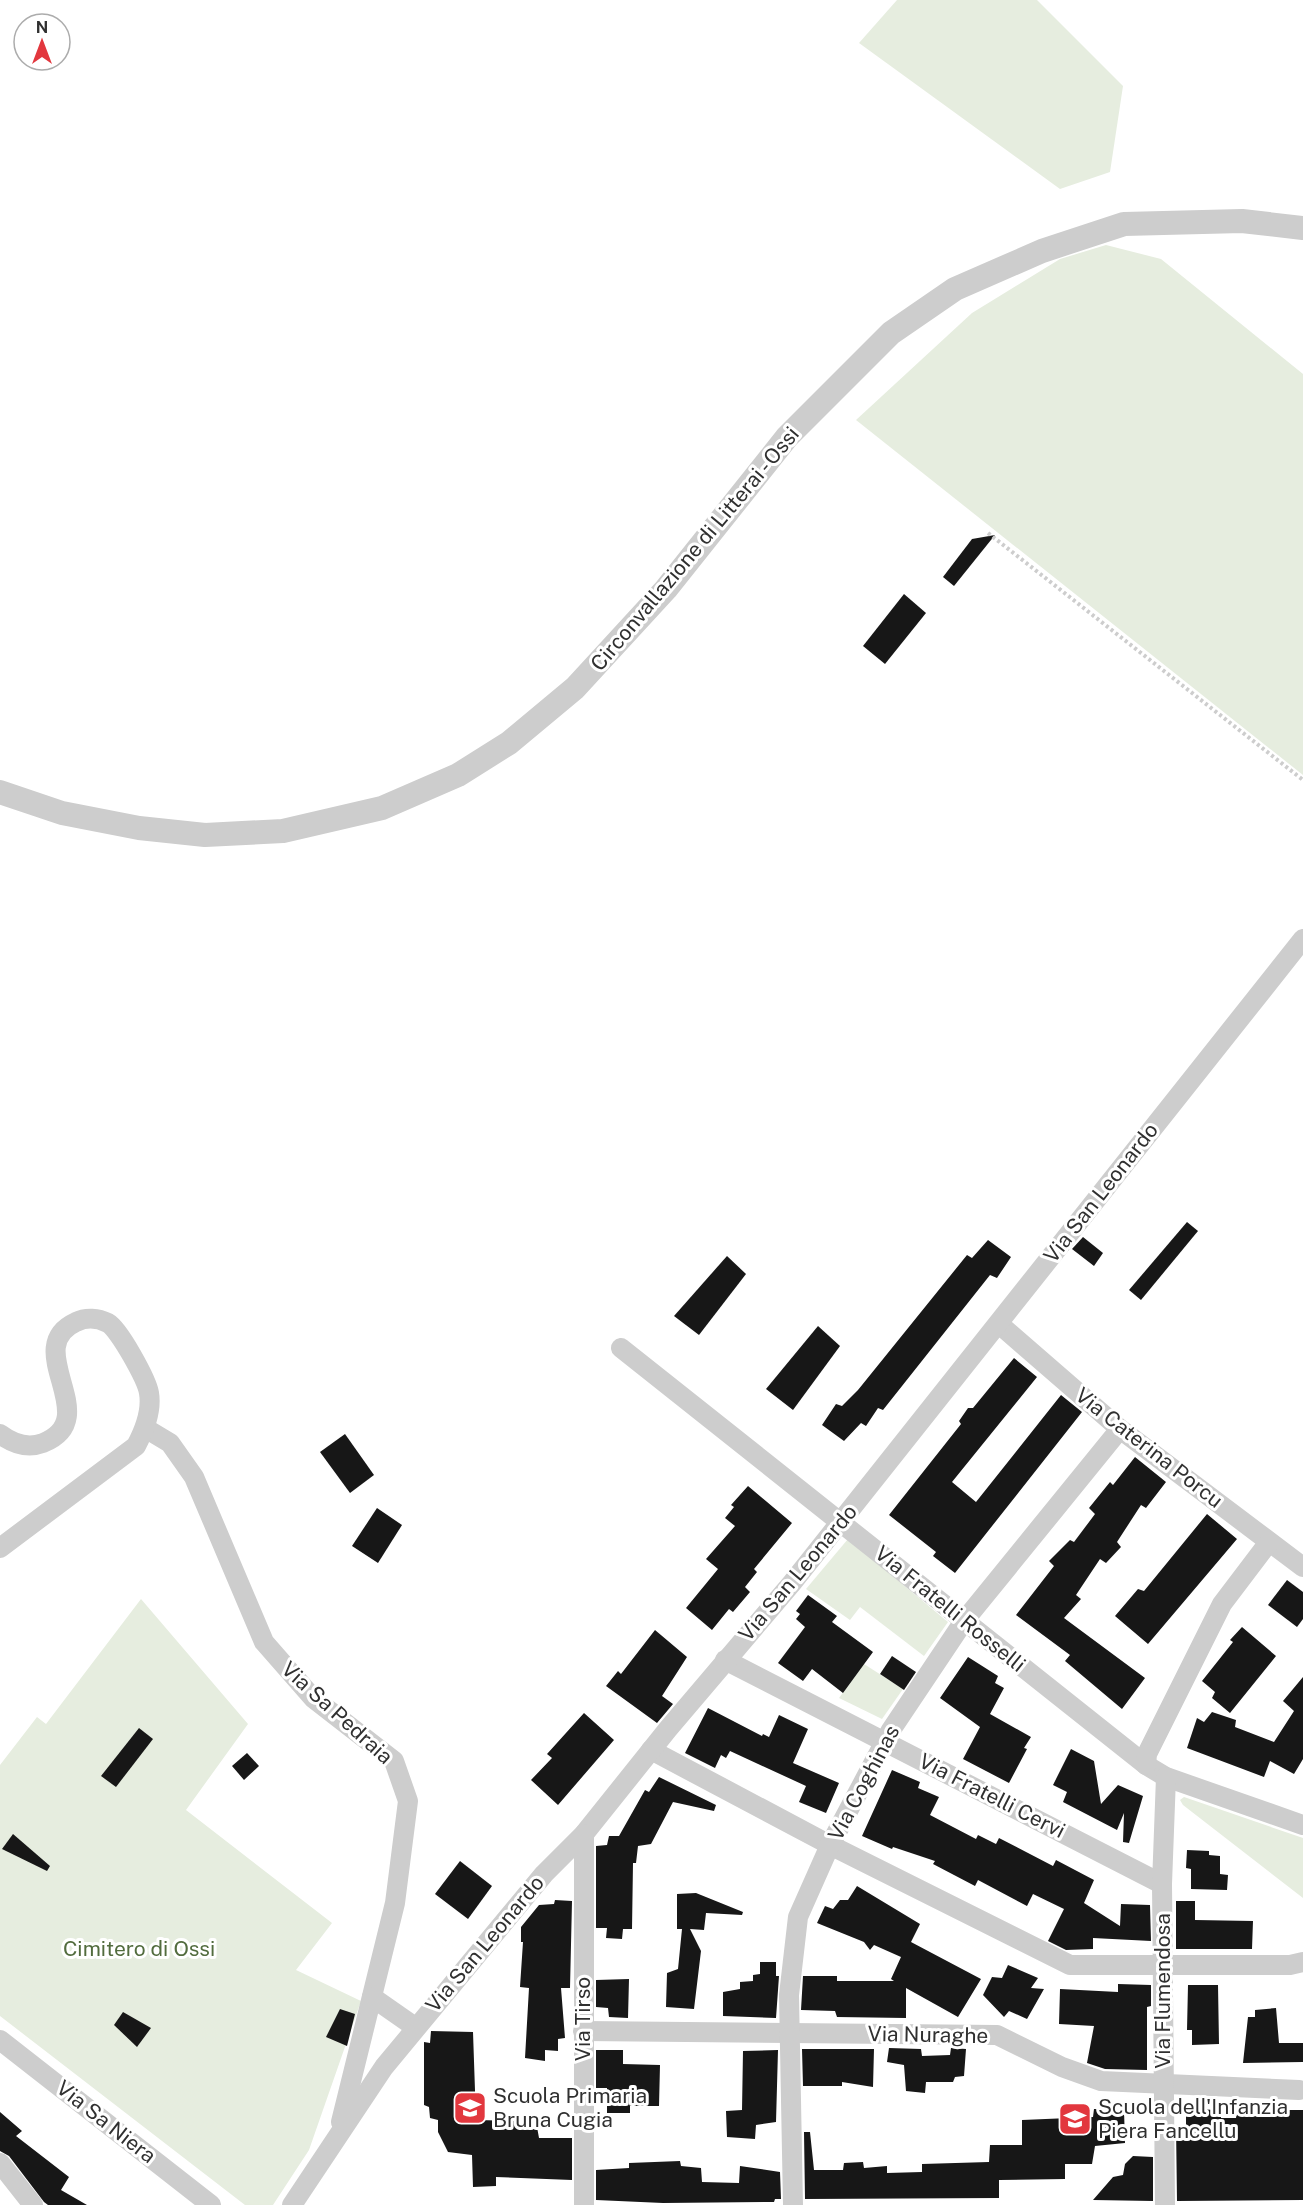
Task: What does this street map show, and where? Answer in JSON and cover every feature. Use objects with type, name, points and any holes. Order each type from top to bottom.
[{"type":"street","name":"Circonvallazione di Litterai - Ossi","points":[[0,792],[62,813],[139,828],[205,835],[283,831],[382,808],[447,780],[509,743],[575,688],[666,589],[788,437],[891,333],[955,289],[1042,251],[1124,224],[1242,221],[1303,228]]},
{"type":"street","name":"Via San Leonardo","points":[[292,2205],[384,2067],[543,1874],[584,1834],[725,1660],[792,1583],[904,1446],[1065,1237],[1303,939]]},
{"type":"street","points":[[0,1434],[13,1442],[26,1446],[49,1440],[58,1432],[68,1411],[68,1400],[56,1366],[56,1344],[67,1328],[82,1319],[92,1319],[109,1323],[122,1336],[149,1393],[145,1428],[135,1446],[0,1548]]},
{"type":"street","name":"Via Caterina Porcu","points":[[999,1324],[1120,1429],[1303,1567]]},
{"type":"street","name":"Via Fratelli Rosselli","points":[[621,1348],[1146,1765],[1166,1777],[1303,1825]]},
{"type":"street","name":"Via Sa Pedraia","points":[[145,1428],[170,1443],[194,1477],[264,1641],[276,1659],[313,1698],[394,1761],[408,1801],[396,1892],[382,1959],[337,2136]]},
{"type":"street","name":"Via Coghinas","points":[[793,2205],[789,1995],[798,1917],[830,1845],[885,1740],[964,1621],[1120,1429]]},
{"type":"street","points":[[1146,1765],[1147,1754],[1222,1604],[1269,1542]]},
{"type":"street","name":"Via Fratelli Cervi","points":[[725,1660],[1162,1884]]},
{"type":"street","points":[[651,1750],[830,1845],[1070,1965],[1290,1965],[1303,1962]]},
{"type":"street","name":"Via Flumendosa","points":[[1165,2205],[1162,1884],[1166,1777]]},
{"type":"street","name":"Via Tirso","points":[[584,1834],[584,2205]]},
{"type":"street","points":[[372,1997],[416,2027]]},
{"type":"street","name":"Via Nuraghe","points":[[583,2031],[997,2035],[1062,2067],[1101,2081],[1299,2090]]},
{"type":"street","name":"Via Sa Niera","points":[[0,2040],[211,2205]]},
{"type":"street","points":[[0,2163],[33,2205]]},
{"type":"path","points":[[988,533],[1303,780]]},
{"type":"green space","points":[[897,0],[1037,0],[1123,86],[1110,172],[1060,189],[859,43]]},
{"type":"green space","points":[[1106,245],[1161,259],[1303,374],[1303,775],[856,420],[972,313],[1060,259]]},
{"type":"green space","points":[[848,1539],[948,1622],[924,1656],[860,1607],[850,1620],[806,1589]]},
{"type":"green space","name":"Cimitero di Ossi","points":[[141,1599],[248,1724],[186,1810],[332,1923],[296,1970],[361,2001],[309,2150],[273,2205],[245,2205],[0,2016],[0,1765],[37,1717],[46,1724]]},
{"type":"green space","points":[[864,1664],[903,1689],[882,1719],[839,1698]]},
{"type":"green space","points":[[1184,1797],[1303,1838],[1303,1898],[1183,1805],[1180,1800]]},
{"type":"building","points":[[995,535],[954,586],[943,577],[972,539]]},
{"type":"building","points":[[904,594],[926,613],[885,664],[863,646]]},
{"type":"building","points":[[1187,1222],[1198,1231],[1141,1300],[1129,1290]]},
{"type":"building","points":[[1083,1237],[1103,1253],[1094,1266],[1072,1249]]},
{"type":"building","points":[[988,1240],[1011,1257],[997,1278],[990,1275],[883,1410],[878,1408],[866,1426],[861,1423],[844,1441],[822,1425],[836,1404],[842,1406],[858,1390],[967,1255],[972,1258]]},
{"type":"building","points":[[727,1256],[746,1274],[699,1335],[674,1316]]},
{"type":"building","points":[[818,1326],[840,1346],[793,1410],[766,1389]]},
{"type":"building","points":[[1014,1358],[1037,1377],[952,1482],[976,1502],[1061,1395],[1082,1412],[955,1573],[933,1556],[936,1552],[889,1515],[961,1424],[959,1421],[968,1408],[973,1408]]},
{"type":"building","points":[[345,1434],[374,1475],[350,1493],[320,1452]]},
{"type":"building","points":[[1135,1457],[1166,1482],[1146,1508],[1141,1505],[1117,1542],[1121,1547],[1106,1563],[1100,1559],[1076,1595],[1081,1599],[1064,1618],[1145,1678],[1122,1709],[1065,1661],[1070,1655],[1016,1615],[1054,1566],[1049,1561],[1070,1540],[1074,1542],[1095,1514],[1089,1508],[1110,1482],[1113,1485]]},
{"type":"building","points":[[748,1486],[792,1523],[754,1569],[757,1572],[745,1587],[750,1592],[733,1612],[729,1609],[712,1630],[686,1608],[718,1569],[706,1559],[735,1526],[725,1518],[734,1507],[731,1505]]},
{"type":"building","points":[[377,1508],[402,1525],[378,1563],[352,1546]]},
{"type":"building","points":[[1207,1514],[1237,1539],[1148,1644],[1115,1616],[1138,1589],[1144,1591]]},
{"type":"building","points":[[1287,1580],[1303,1592],[1303,1619],[1297,1627],[1268,1605]]},
{"type":"building","points":[[808,1595],[837,1616],[832,1622],[873,1652],[843,1693],[812,1669],[803,1681],[778,1663],[805,1627],[796,1619],[800,1614],[796,1611]]},
{"type":"building","points":[[1242,1627],[1276,1656],[1230,1713],[1212,1698],[1215,1692],[1202,1681],[1233,1642],[1230,1640]]},
{"type":"building","points":[[655,1630],[687,1657],[662,1696],[673,1704],[657,1723],[606,1686],[618,1671],[621,1674]]},
{"type":"building","points":[[892,1656],[916,1672],[904,1690],[880,1674]]},
{"type":"building","points":[[968,1657],[998,1676],[995,1683],[1004,1688],[990,1714],[1031,1737],[1009,1783],[963,1759],[980,1727],[940,1698]]},
{"type":"building","points":[[1303,1677],[1303,1759],[1294,1774],[1270,1761],[1264,1777],[1187,1748],[1197,1718],[1204,1722],[1212,1712],[1236,1720],[1235,1727],[1274,1742],[1294,1711],[1283,1701]]},
{"type":"building","points":[[708,1708],[762,1736],[763,1734],[769,1737],[779,1715],[808,1729],[793,1763],[839,1783],[826,1813],[799,1802],[806,1786],[730,1751],[726,1758],[721,1755],[715,1768],[685,1753]]},
{"type":"building","points":[[584,1713],[614,1740],[558,1805],[531,1780],[552,1758],[547,1754]]},
{"type":"building","points":[[139,1728],[153,1739],[116,1787],[101,1776]]},
{"type":"building","points":[[1071,1749],[1094,1761],[1101,1804],[1118,1785],[1143,1796],[1129,1843],[1123,1842],[1124,1813],[1117,1830],[1063,1802],[1067,1792],[1053,1785]]},
{"type":"building","points":[[247,1753],[259,1766],[244,1780],[232,1766]]},
{"type":"building","points":[[892,1770],[920,1782],[918,1788],[939,1797],[930,1815],[976,1839],[978,1835],[996,1844],[999,1838],[1053,1866],[1056,1860],[1094,1880],[1084,1903],[1120,1926],[1121,1904],[1150,1905],[1151,1941],[1093,1938],[1093,1949],[1066,1950],[1048,1941],[1064,1909],[1033,1894],[1027,1906],[978,1880],[975,1886],[933,1864],[935,1861],[893,1847],[892,1849],[862,1836]]},
{"type":"building","points":[[659,1777],[716,1805],[714,1811],[673,1802],[651,1844],[638,1846],[636,1863],[633,1863],[632,1929],[623,1929],[622,1939],[606,1938],[607,1928],[596,1928],[596,1846],[607,1845],[609,1836],[619,1836],[645,1790],[649,1792]]},
{"type":"building","points":[[13,1834],[50,1866],[47,1871],[2,1849]]},
{"type":"building","points":[[1187,1850],[1209,1851],[1209,1855],[1220,1856],[1220,1874],[1228,1875],[1227,1890],[1191,1889],[1191,1869],[1186,1868]]},
{"type":"building","points":[[460,1861],[492,1886],[468,1919],[435,1894]]},
{"type":"building","points":[[857,1886],[920,1924],[911,1942],[981,1979],[958,2017],[906,1988],[906,2018],[837,2017],[835,2011],[801,2010],[803,1976],[837,1976],[837,1981],[894,1981],[891,1979],[901,1957],[874,1945],[870,1950],[864,1942],[817,1923],[825,1906],[833,1909],[840,1900],[848,1900]]},
{"type":"building","points":[[696,1893],[743,1912],[742,1915],[706,1913],[704,1930],[690,1929],[701,1951],[694,2009],[666,2007],[667,1973],[678,1969],[682,1929],[677,1929],[677,1894]]},
{"type":"building","points":[[555,1900],[572,1901],[570,1988],[561,1988],[565,2038],[558,2039],[558,2051],[545,2050],[545,2061],[525,2058],[529,1988],[520,1987],[523,1942],[521,1942],[521,1927],[539,1905],[554,1904]]},
{"type":"building","points":[[1176,1901],[1195,1901],[1195,1920],[1253,1921],[1252,1949],[1176,1949]]},
{"type":"building","points":[[760,1962],[776,1962],[776,1976],[779,1976],[776,2018],[723,2016],[723,1992],[740,1989],[740,1982],[753,1981],[753,1975],[760,1974]]},
{"type":"building","points":[[1008,1965],[1038,1978],[1031,1988],[1044,1989],[1027,2019],[1009,2011],[1004,2017],[983,1995],[992,1977],[1002,1978]]},
{"type":"building","points":[[629,1979],[628,2018],[609,2017],[608,2008],[596,2007],[596,1980]]},
{"type":"building","points":[[1118,1984],[1151,1985],[1151,2006],[1147,2007],[1147,2070],[1105,2069],[1087,2063],[1094,2026],[1059,2024],[1060,1989],[1118,1992]]},
{"type":"building","points":[[1188,1985],[1218,1985],[1219,2044],[1192,2045],[1192,2030],[1187,2030]]},
{"type":"building","points":[[1276,2008],[1279,2043],[1303,2043],[1303,2062],[1243,2063],[1248,2017],[1255,2017],[1255,2010]]},
{"type":"building","points":[[340,2009],[355,2014],[347,2046],[326,2037]]},
{"type":"building","points":[[123,2012],[151,2028],[137,2047],[114,2025]]},
{"type":"building","points":[[431,2031],[473,2032],[476,2120],[523,2121],[525,2127],[537,2127],[539,2138],[572,2138],[572,2180],[496,2177],[496,2186],[473,2187],[472,2155],[448,2152],[438,2132],[438,2120],[430,2118],[429,2107],[424,2105],[424,2042],[430,2043]]},
{"type":"building","points":[[889,2048],[921,2049],[922,2056],[950,2055],[951,2048],[966,2049],[964,2076],[955,2077],[953,2082],[926,2082],[925,2093],[906,2091],[904,2065],[887,2062]]},
{"type":"building","points":[[802,2049],[874,2049],[873,2087],[842,2082],[842,2086],[803,2086]]},
{"type":"building","points":[[596,2050],[623,2050],[623,2064],[660,2065],[659,2106],[630,2106],[630,2113],[607,2113],[607,2088],[596,2088]]},
{"type":"building","points":[[778,2050],[776,2122],[756,2125],[755,2139],[727,2137],[726,2111],[742,2110],[743,2051]]},
{"type":"building","points":[[1094,2109],[1124,2110],[1125,2143],[1095,2146],[1092,2164],[1065,2164],[1065,2179],[999,2180],[999,2198],[805,2199],[804,2132],[810,2132],[814,2170],[843,2170],[844,2163],[863,2162],[864,2168],[887,2166],[887,2173],[922,2172],[922,2164],[989,2162],[990,2145],[1022,2145],[1022,2120],[1093,2117]]},
{"type":"building","points":[[1186,2109],[1221,2110],[1221,2118],[1236,2118],[1237,2110],[1303,2110],[1303,2200],[1177,2201],[1176,2125],[1186,2125]]},
{"type":"building","points":[[0,2112],[22,2131],[16,2136],[69,2177],[61,2190],[87,2205],[48,2205],[44,2202],[9,2156],[0,2151]]},
{"type":"building","points":[[1133,2156],[1153,2157],[1153,2201],[1093,2200],[1113,2177],[1123,2175],[1125,2164]]},
{"type":"building","points":[[680,2161],[681,2166],[701,2168],[702,2182],[739,2183],[740,2166],[780,2172],[781,2199],[775,2199],[774,2202],[663,2203],[596,2200],[596,2170],[629,2168],[629,2163]]},
{"type":"place","name":"Scuola Primaria Bruna Cugia","points":[[470,2108]]},
{"type":"place","name":"Scuola dell'Infanzia Piera Fancellu","points":[[1075,2119]]}]
